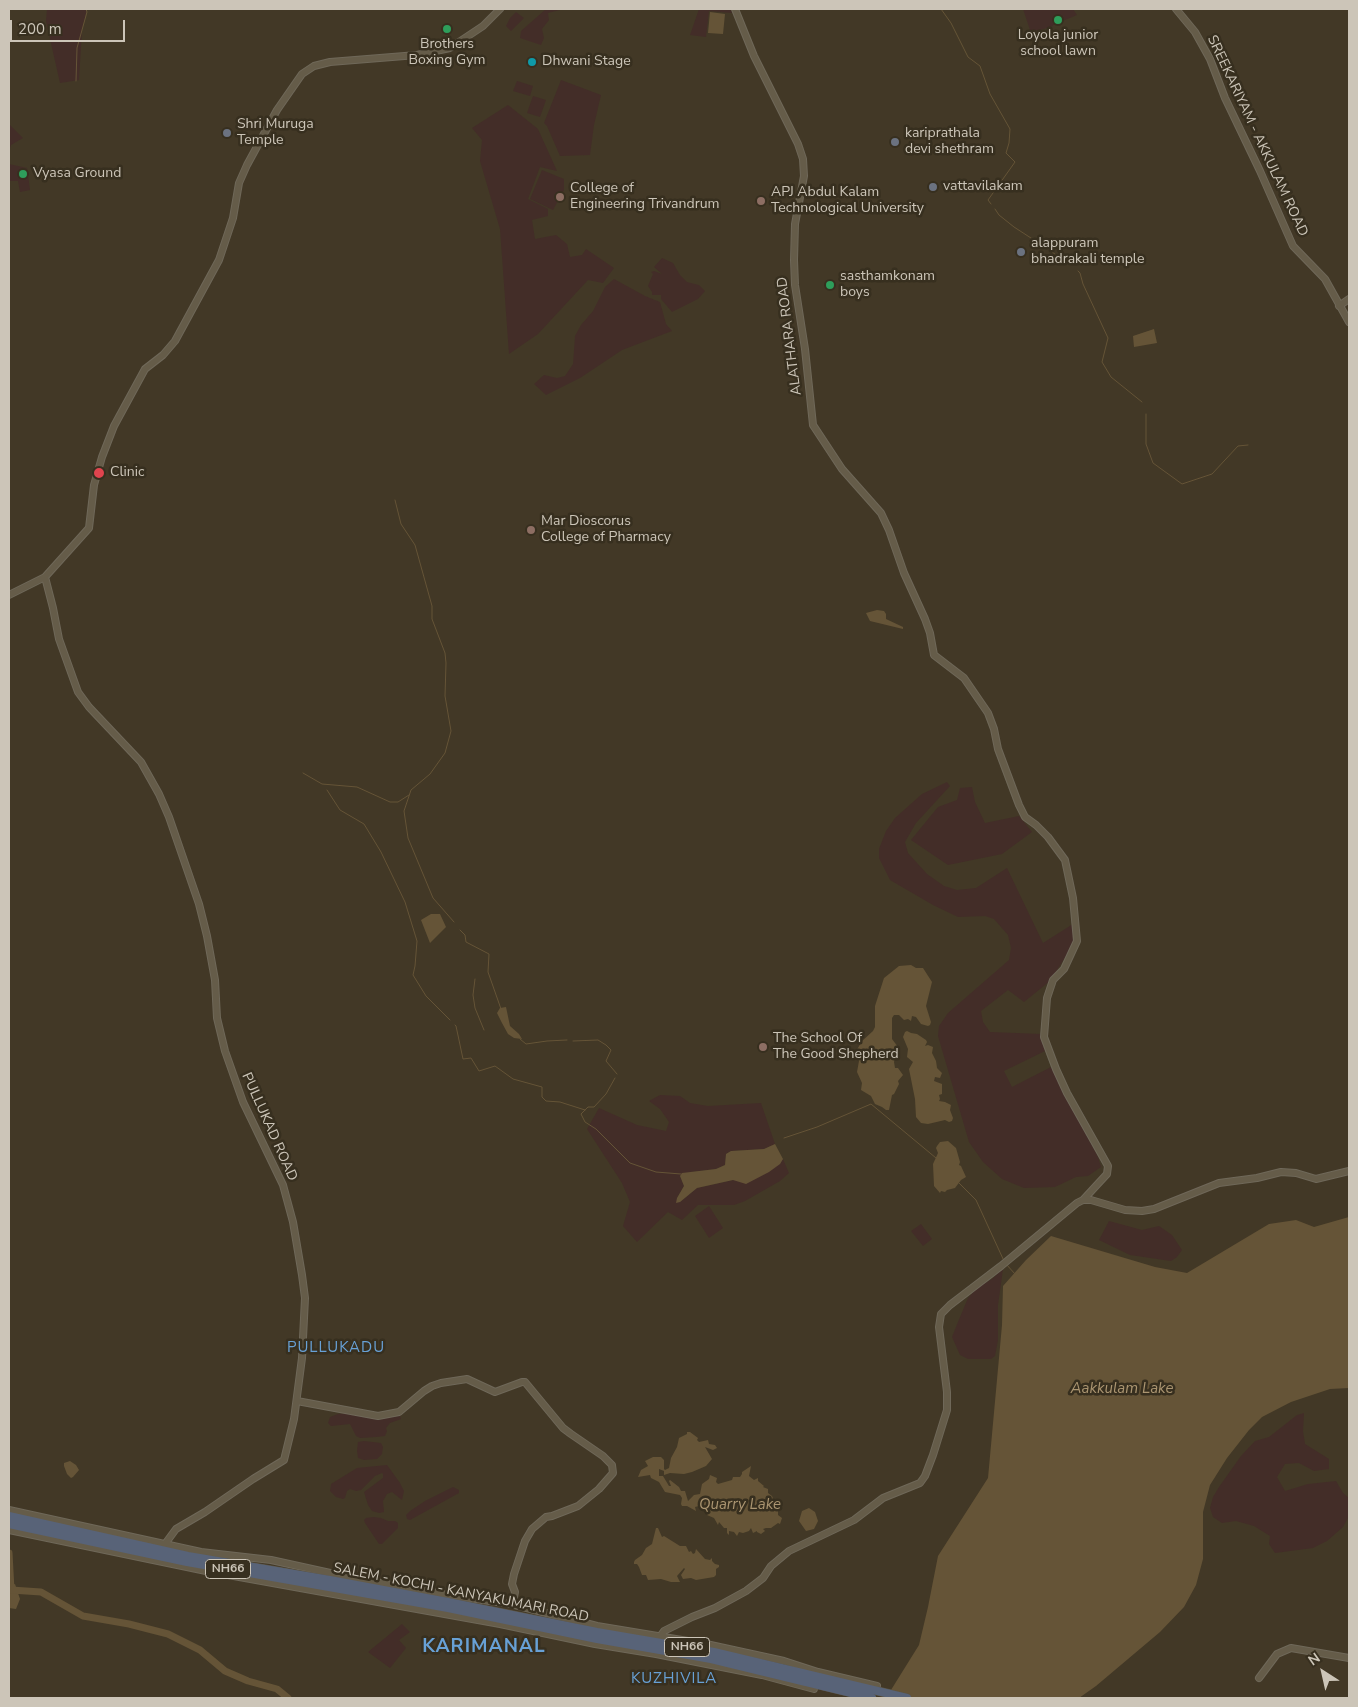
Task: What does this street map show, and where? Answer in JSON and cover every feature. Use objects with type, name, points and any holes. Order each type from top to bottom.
[{"type":"highway","name":"SALEM - KOCHI - KANYAKUMARI ROAD","points":[[9,1516],[109,1542]]},
{"type":"highway","name":"SALEM - KOCHI - KANYAKUMARI ROAD","points":[[9,1524],[394,1592],[657,1645],[714,1652],[872,1698]]},
{"type":"highway","name":"SALEM - KOCHI - KANYAKUMARI ROAD","points":[[816,1682],[879,1689],[907,1698]]},
{"type":"street","points":[[9,596],[45,577],[89,528],[94,485],[114,426],[145,369],[163,355],[175,341],[219,260],[233,218],[237,190],[243,174],[274,115],[302,74],[314,66],[330,62],[417,55],[450,48],[483,26],[500,9]]},
{"type":"street","name":"ALATHARA ROAD","points":[[657,1645],[674,1625],[715,1608],[746,1591],[789,1552],[854,1520],[883,1498],[920,1483],[925,1476],[947,1410],[947,1392],[939,1327],[941,1314],[1083,1200],[1107,1174],[1108,1166],[1067,1093],[1044,1037],[1047,998],[1053,980],[1064,969],[1077,941],[1073,898],[1065,860],[1048,837],[1025,817],[998,750],[988,713],[964,678],[934,655],[926,619],[904,573],[881,513],[842,469],[813,426],[794,260],[795,224],[804,176],[803,159],[798,144],[754,56],[735,9]]},
{"type":"street","name":"SREEKARIYAM - AKKULAM ROAD","points":[[1176,9],[1195,32],[1210,60],[1225,98],[1293,246],[1325,279],[1349,322]]},
{"type":"street","points":[[1339,306],[1349,299]]},
{"type":"street","name":"PULLUKAD ROAD","points":[[45,577],[54,608],[59,639],[78,692],[89,707],[141,762],[169,817],[199,904],[209,943],[215,980],[216,1014],[225,1051],[245,1106],[283,1185],[293,1222],[305,1298],[302,1358],[297,1401],[284,1460],[253,1478],[176,1529],[165,1544]]},
{"type":"street","points":[[1083,1200],[1099,1202],[1125,1210],[1142,1211],[1154,1209],[1219,1183],[1257,1178],[1281,1172],[1296,1173],[1316,1179],[1349,1171]]},
{"type":"street","points":[[297,1401],[378,1416],[399,1412],[424,1391],[441,1383],[467,1379],[495,1392],[525,1382],[563,1428],[603,1456],[612,1465],[613,1473],[599,1489],[578,1506],[546,1517],[532,1529],[525,1541],[514,1574],[512,1584],[515,1592],[511,1604]]},
{"type":"street","points":[[9,1510],[109,1542],[222,1574],[500,1624],[595,1644],[657,1645],[784,1661],[879,1689]]},
{"type":"street","points":[[9,1530],[109,1542],[165,1544],[201,1552],[271,1560],[353,1578],[511,1604],[597,1626],[762,1675],[816,1682]]},
{"type":"street","points":[[1260,1678],[1277,1654],[1291,1648],[1349,1658]]},
{"type":"shaded area","points":[[47,9],[87,9],[82,30],[79,80],[60,83],[46,21]]},
{"type":"shaded area","points":[[546,9],[560,10],[548,13],[549,20],[542,29],[544,38],[541,45],[520,38],[521,31]]},
{"type":"shaded area","points":[[699,9],[730,9],[732,13],[709,11],[706,37],[690,35]]},
{"type":"shaded area","points":[[1023,9],[1073,9],[1077,15],[1031,33]]},
{"type":"shaded area","points":[[516,12],[524,18],[511,31],[506,26]]},
{"type":"shaded area","points":[[561,80],[601,95],[590,155],[560,156],[544,123]]},
{"type":"shaded area","points":[[517,81],[533,86],[530,96],[513,91]]},
{"type":"shaded area","points":[[533,96],[546,100],[540,117],[527,113]]},
{"type":"shaded area","points":[[508,105],[538,129],[557,171],[540,167],[528,199],[548,209],[548,216],[532,220],[535,239],[556,235],[567,244],[570,257],[582,255],[586,249],[614,268],[603,283],[588,280],[538,334],[509,354],[500,229],[480,161],[482,140],[472,128]]},
{"type":"shaded area","points":[[9,124],[23,138],[11,145],[9,152]]},
{"type":"shaded area","name":"Vyasa Ground","points":[[9,164],[27,168],[30,190],[20,192],[18,181],[10,181]]},
{"type":"shaded area","points":[[542,170],[564,179],[564,190],[553,210],[530,199]]},
{"type":"shaded area","points":[[662,258],[673,263],[687,282],[699,285],[705,291],[698,299],[672,312],[661,299],[661,295],[652,295],[648,286],[653,274],[651,272],[654,271],[662,274],[654,267]]},
{"type":"shaded area","points":[[614,279],[660,302],[666,324],[672,331],[622,350],[580,378],[546,395],[534,384],[544,375],[557,378],[565,376],[573,364],[575,336],[581,325],[593,311],[605,287]]},
{"type":"shaded area","points":[[947,782],[950,786],[916,823],[905,842],[908,853],[927,874],[944,886],[957,890],[976,888],[1007,868],[1043,943],[1073,924],[1075,933],[1073,945],[1050,981],[1024,1002],[1008,990],[981,1011],[983,1022],[990,1032],[1041,1034],[1045,1051],[1004,1071],[1012,1087],[1051,1067],[1098,1157],[1101,1167],[1088,1176],[1076,1177],[1055,1187],[1024,1188],[1002,1179],[983,1162],[969,1142],[938,1036],[939,1026],[948,1013],[1009,960],[1011,948],[1008,935],[994,919],[985,916],[958,917],[890,880],[879,858],[879,849],[886,831],[895,818],[922,794]]},
{"type":"shaded area","points":[[972,787],[975,802],[985,823],[1019,816],[1032,832],[1002,854],[948,865],[911,840],[938,807],[957,800],[960,788]]},
{"type":"shaded area","points":[[660,1095],[680,1096],[690,1103],[708,1106],[761,1103],[775,1144],[764,1149],[731,1151],[726,1154],[725,1165],[716,1169],[691,1172],[680,1176],[684,1186],[677,1198],[680,1202],[697,1188],[733,1180],[780,1164],[783,1159],[789,1173],[780,1181],[745,1201],[734,1205],[698,1205],[682,1220],[668,1212],[637,1242],[623,1226],[630,1202],[622,1183],[587,1129],[599,1108],[637,1125],[666,1131],[669,1122],[660,1109],[649,1101]]},
{"type":"shaded area","points":[[709,1206],[723,1228],[709,1238],[695,1216]]},
{"type":"shaded area","points":[[1109,1221],[1142,1230],[1159,1226],[1172,1235],[1182,1250],[1171,1261],[1130,1255],[1099,1240]]},
{"type":"shaded area","points":[[921,1224],[932,1239],[923,1246],[911,1231]]},
{"type":"shaded area","points":[[1003,1269],[998,1305],[998,1340],[995,1356],[991,1359],[968,1359],[960,1355],[952,1337],[968,1298],[977,1288],[992,1279]]},
{"type":"shaded area","points":[[351,1413],[376,1419],[400,1416],[401,1419],[390,1423],[386,1428],[385,1436],[360,1438],[356,1436],[350,1424],[331,1426],[328,1423],[330,1417]]},
{"type":"shaded area","points":[[1304,1413],[1303,1431],[1305,1444],[1329,1459],[1329,1469],[1314,1471],[1299,1463],[1285,1464],[1277,1477],[1285,1491],[1308,1484],[1336,1481],[1343,1493],[1349,1498],[1349,1516],[1343,1527],[1327,1541],[1313,1548],[1275,1553],[1269,1544],[1270,1536],[1254,1526],[1236,1521],[1222,1523],[1213,1517],[1210,1508],[1213,1497],[1219,1487],[1241,1456],[1255,1441],[1269,1437],[1297,1415]]},
{"type":"shaded area","points":[[358,1442],[381,1443],[383,1447],[382,1454],[377,1459],[364,1460],[358,1458]]},
{"type":"shaded area","points":[[387,1465],[404,1491],[402,1500],[392,1492],[387,1494],[383,1501],[384,1512],[372,1511],[364,1492],[383,1478],[382,1473],[375,1476],[361,1490],[350,1489],[347,1491],[343,1499],[336,1497],[330,1491],[331,1484],[357,1468]]},
{"type":"shaded area","points":[[453,1487],[459,1490],[459,1493],[410,1520],[407,1519],[406,1515],[410,1511]]},
{"type":"shaded area","points":[[374,1517],[398,1523],[398,1528],[382,1544],[379,1544],[364,1520]]},
{"type":"shaded area","points":[[402,1624],[410,1632],[399,1640],[406,1648],[390,1668],[368,1652]]},
{"type":"water","points":[[710,12],[725,14],[723,34],[708,33]]},
{"type":"water","points":[[1154,329],[1157,343],[1134,347],[1133,336]]},
{"type":"water","points":[[877,610],[884,611],[886,619],[903,627],[903,629],[870,621],[866,613]]},
{"type":"water","points":[[431,914],[440,914],[446,927],[430,943],[421,920]]},
{"type":"water","points":[[911,965],[916,968],[923,968],[932,982],[926,1006],[931,1022],[928,1026],[921,1024],[916,1017],[912,1016],[911,1021],[908,1019],[904,1020],[899,1015],[894,1015],[892,1018],[892,1039],[898,1047],[894,1062],[895,1068],[898,1068],[903,1075],[892,1095],[889,1110],[886,1110],[875,1104],[871,1096],[861,1090],[862,1083],[857,1072],[859,1061],[855,1053],[862,1041],[875,1027],[875,1006],[884,978],[899,966]]},
{"type":"water","points":[[506,1007],[510,1026],[522,1039],[514,1038],[508,1034],[497,1013],[500,1008]]},
{"type":"water","points":[[907,1031],[917,1034],[926,1040],[925,1046],[933,1047],[932,1053],[937,1068],[942,1073],[940,1078],[935,1077],[934,1081],[942,1084],[942,1094],[939,1095],[939,1101],[951,1105],[952,1121],[945,1120],[928,1124],[921,1123],[916,1117],[915,1099],[909,1069],[913,1062],[907,1057],[908,1049],[903,1037]]},
{"type":"water","points":[[948,1141],[956,1148],[960,1162],[959,1165],[966,1177],[955,1188],[945,1192],[941,1191],[940,1193],[934,1186],[933,1164],[938,1153],[937,1146],[940,1142]]},
{"type":"water","points":[[775,1144],[783,1159],[780,1164],[769,1172],[746,1184],[733,1180],[697,1188],[680,1202],[676,1203],[684,1186],[680,1176],[682,1173],[716,1169],[725,1165],[726,1154],[731,1151],[764,1149]]},
{"type":"water","name":"Aakkulam Lake","points":[[1349,1217],[1349,1388],[1330,1389],[1291,1402],[1262,1417],[1227,1458],[1210,1485],[1203,1512],[1203,1559],[1196,1585],[1184,1607],[1160,1632],[1079,1698],[886,1698],[919,1645],[938,1556],[988,1478],[1002,1325],[1003,1286],[1026,1260],[1051,1236],[1155,1267],[1187,1273],[1269,1224],[1296,1220],[1314,1227]]},
{"type":"water","name":"Quarry Lake","points":[[687,1432],[698,1438],[699,1442],[708,1440],[709,1444],[715,1445],[717,1448],[713,1450],[705,1447],[712,1459],[706,1466],[692,1472],[664,1475],[664,1471],[659,1469],[659,1476],[663,1476],[669,1486],[671,1486],[670,1480],[681,1491],[685,1491],[688,1501],[694,1495],[700,1494],[702,1484],[709,1479],[710,1475],[717,1478],[716,1482],[718,1484],[732,1480],[733,1477],[740,1477],[742,1472],[751,1466],[749,1476],[754,1480],[758,1478],[763,1487],[768,1489],[768,1493],[772,1496],[775,1503],[780,1505],[778,1515],[782,1518],[780,1524],[778,1523],[771,1528],[763,1529],[765,1531],[761,1534],[757,1531],[753,1533],[751,1528],[743,1533],[739,1532],[737,1536],[734,1532],[729,1531],[729,1535],[727,1528],[724,1528],[719,1522],[718,1525],[714,1518],[707,1515],[704,1507],[695,1507],[696,1511],[687,1506],[682,1506],[680,1495],[665,1492],[659,1482],[651,1478],[650,1475],[638,1477],[641,1470],[648,1466],[645,1461],[653,1457],[661,1457],[664,1460],[664,1469],[669,1468],[679,1438],[687,1434]]},
{"type":"water","points":[[70,1461],[79,1470],[71,1478],[64,1466],[64,1463]]},
{"type":"water","points":[[809,1508],[815,1512],[818,1521],[814,1529],[806,1531],[799,1521],[802,1511]]},
{"type":"water","name":"Quarry Lake","points":[[656,1528],[658,1528],[662,1537],[664,1536],[680,1546],[686,1546],[689,1552],[691,1551],[693,1554],[696,1549],[705,1559],[710,1560],[712,1558],[715,1564],[719,1565],[716,1569],[716,1575],[696,1580],[691,1578],[683,1579],[681,1575],[684,1568],[677,1576],[680,1582],[661,1579],[648,1580],[646,1575],[642,1575],[639,1567],[634,1562],[652,1544]]},
{"type":"water","points":[[15,1584],[20,1599],[16,1609],[9,1608],[9,1586]]},
{"type":"waterway","points":[[76,81],[77,48],[87,12],[86,9]]},
{"type":"waterway","points":[[941,9],[951,23],[968,57],[980,66],[990,94],[1010,129],[1006,153],[1015,162],[988,200],[991,204]]},
{"type":"waterway","points":[[995,209],[999,215],[1014,227],[1034,240]]},
{"type":"waterway","points":[[1044,246],[1067,263]]},
{"type":"waterway","points":[[1078,271],[1108,338],[1102,362],[1111,377],[1142,402]]},
{"type":"waterway","points":[[1146,414],[1146,444],[1153,463],[1182,484],[1212,474],[1238,446],[1248,445]]},
{"type":"waterway","points":[[395,500],[401,524],[415,545],[432,606],[432,619],[445,653],[445,696],[451,731],[445,753],[430,774],[411,790],[404,811],[408,838],[433,898],[454,922]]},
{"type":"waterway","points":[[303,773],[322,784],[357,787],[390,802],[398,802],[409,795]]},
{"type":"waterway","points":[[327,790],[340,810],[364,824],[381,852],[405,902],[417,941],[413,975],[426,996],[450,1020]]},
{"type":"waterway","points":[[460,930],[465,935],[466,942],[489,954],[488,972],[501,1009]]},
{"type":"waterway","points":[[475,979],[473,995],[475,1008],[484,1030]]},
{"type":"waterway","points":[[455,1025],[463,1059],[471,1058],[479,1071],[495,1066],[513,1079],[542,1087],[542,1097],[546,1101],[560,1102],[585,1110]]},
{"type":"waterway","points":[[520,1039],[526,1044],[567,1040]]},
{"type":"waterway","points":[[573,1041],[598,1040],[606,1045],[611,1050],[606,1061],[617,1074]]},
{"type":"waterway","points":[[615,1078],[606,1094],[594,1107],[588,1107],[581,1114],[585,1122],[596,1129],[630,1163],[656,1172],[681,1174]]},
{"type":"waterway","points":[[784,1138],[817,1127],[871,1104],[936,1158]]},
{"type":"waterway","points":[[959,1183],[976,1200],[1004,1261]]},
{"type":"waterway","points":[[1006,1264],[1015,1274]]},
{"type":"waterway","points":[[9,1553],[11,1590],[41,1592],[83,1616],[129,1624],[168,1634],[200,1650],[225,1671],[248,1681],[277,1689],[288,1698]]},
{"type":"place","name":"Loyola junior school lawn","points":[[1058,20]]},
{"type":"place","name":"Brothers Boxing Gym","points":[[447,29]]},
{"type":"place","name":"Dhwani Stage","points":[[532,62]]},
{"type":"place","name":"Shri Muruga Temple","points":[[227,133]]},
{"type":"place","name":"kariprathala devi shethram","points":[[895,142]]},
{"type":"place","name":"Vyasa Ground","points":[[23,174]]},
{"type":"place","name":"vattavilakam","points":[[933,187]]},
{"type":"place","name":"College of Engineering Trivandrum","points":[[560,197]]},
{"type":"place","name":"APJ Abdul Kalam Technological University","points":[[761,201]]},
{"type":"place","name":"alappuram bhadrakali temple","points":[[1021,252]]},
{"type":"place","name":"sasthamkonam boys","points":[[830,285]]},
{"type":"place","name":"Clinic","points":[[99,473]]},
{"type":"place","name":"Mar Dioscorus College of Pharmacy","points":[[531,530]]},
{"type":"place","name":"The School Of The Good Shepherd","points":[[763,1047]]},
{"type":"district","name":"PULLUKADU","points":[[336,1348]]},
{"type":"district","name":"KARIMANAL","points":[[484,1647]]},
{"type":"district","name":"KUZHIVILA","points":[[674,1679]]}]
